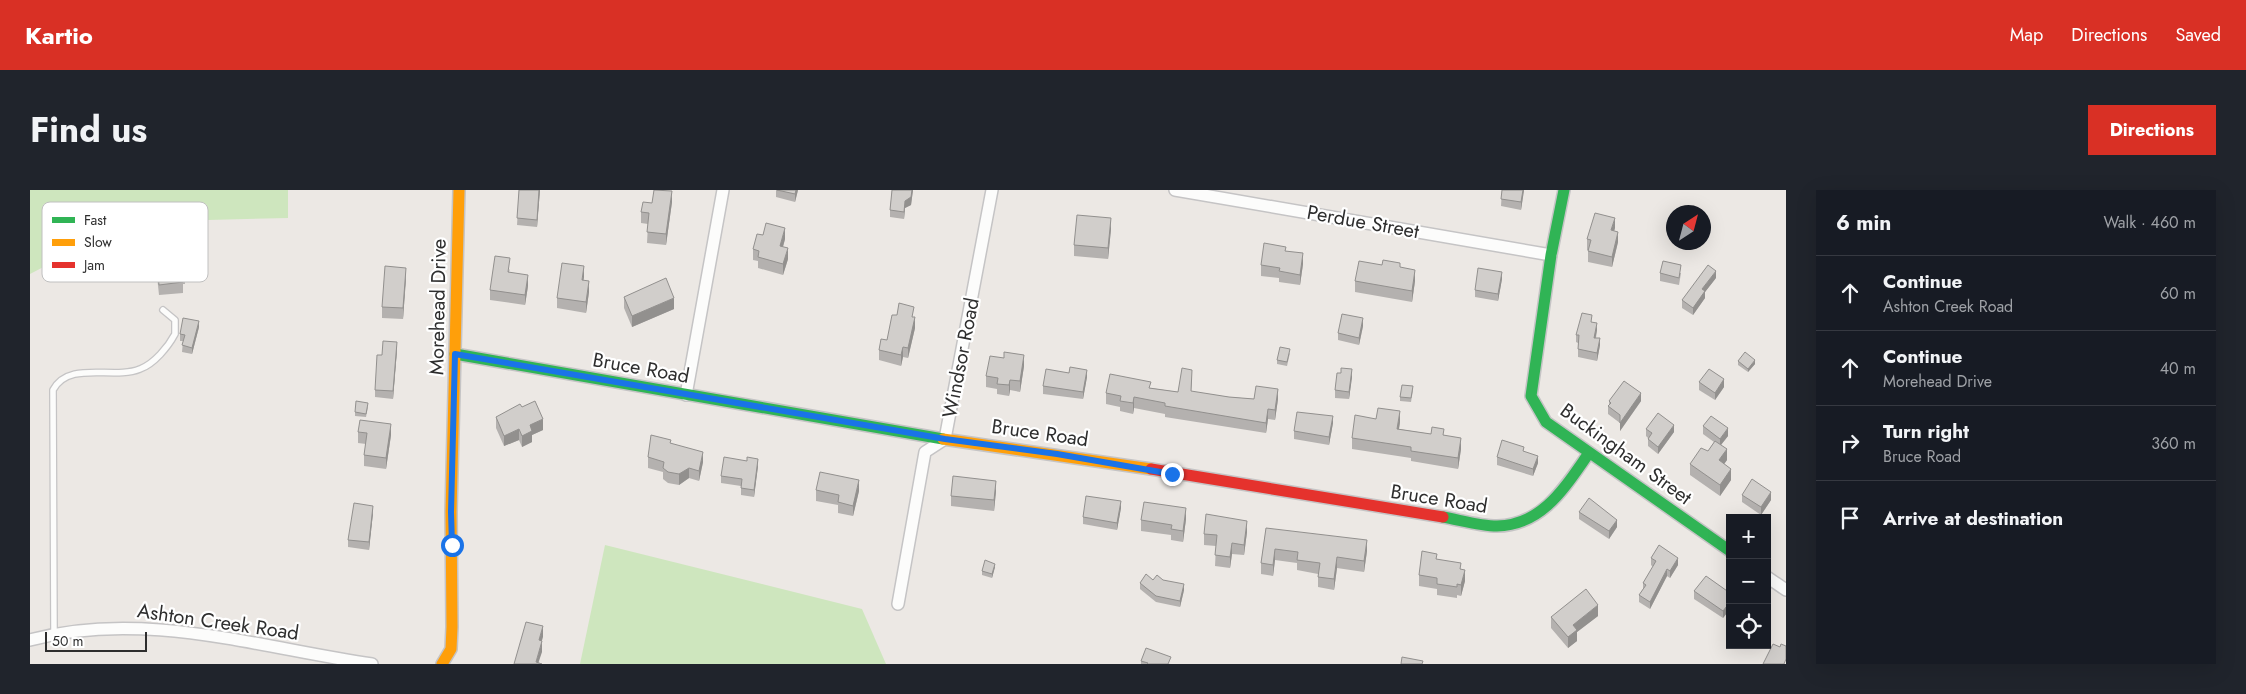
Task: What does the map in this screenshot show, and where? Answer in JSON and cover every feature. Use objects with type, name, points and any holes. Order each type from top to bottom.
[{"type":"street","name":"Morehead Drive","points":[[442,664],[448,656],[451,634],[453,426],[459,190]]},
{"type":"street","points":[[686,395],[723,190]]},
{"type":"street","name":"Windsor Road","points":[[898,604],[926,452],[945,439],[992,190]]},
{"type":"street","name":"Perdue Street","points":[[1175,190],[1551,255]]},
{"type":"street","name":"Buckingham Street","points":[[1564,190],[1551,255],[1531,396],[1546,422],[1726,548]]},
{"type":"street","name":"Bruce Road","points":[[455,354],[945,439],[1057,454],[1496,526],[1515,524],[1530,519],[1546,509],[1589,453]]},
{"type":"street","points":[[1771,580],[1786,590]]},
{"type":"street","name":"Ashton Creek Road","points":[[30,640],[54,633],[119,628],[157,629],[372,664]]},
{"type":"lane","points":[[54,633],[53,390],[57,382],[66,376],[82,373],[130,372],[151,363],[175,334],[175,320],[163,310]]},
{"type":"green space","points":[[30,190],[288,190],[288,218],[208,220],[208,202],[42,202],[42,268],[30,274]]},
{"type":"green space","points":[[605,545],[862,609],[886,664],[580,664]]},
{"type":"building","points":[[519,190],[539,190],[537,220],[517,218]]},
{"type":"building","points":[[654,190],[672,191],[666,234],[647,232],[649,213],[641,212],[643,202],[652,203]]},
{"type":"building","points":[[777,190],[796,190],[795,194]]},
{"type":"building","points":[[892,190],[912,190],[911,197],[905,201],[904,212],[890,210]]},
{"type":"building","points":[[1502,190],[1523,190],[1521,202],[1501,199]]},
{"type":"building","points":[[1595,213],[1615,218],[1611,230],[1618,232],[1612,257],[1588,251],[1591,240],[1587,239]]},
{"type":"building","points":[[1077,215],[1111,218],[1108,248],[1074,245]]},
{"type":"building","points":[[766,223],[785,228],[780,246],[788,248],[783,264],[758,257],[759,251],[753,249],[757,234],[763,235]]},
{"type":"building","points":[[1264,243],[1286,247],[1285,251],[1303,253],[1300,275],[1279,271],[1280,268],[1261,265]]},
{"type":"building","points":[[495,256],[510,258],[508,272],[528,275],[525,295],[490,290]]},
{"type":"building","points":[[1383,260],[1400,263],[1400,267],[1415,270],[1412,291],[1355,281],[1359,261],[1382,265]]},
{"type":"building","points":[[1663,261],[1681,265],[1679,278],[1660,273]]},
{"type":"building","points":[[562,263],[584,266],[582,280],[589,281],[586,302],[557,298]]},
{"type":"building","points":[[1708,265],[1716,271],[1702,289],[1705,291],[1693,308],[1682,300]]},
{"type":"building","points":[[385,266],[406,268],[403,308],[382,307]]},
{"type":"building","points":[[1478,268],[1502,272],[1498,294],[1475,290]]},
{"type":"building","points":[[666,278],[674,298],[632,316],[624,297]]},
{"type":"building","points":[[159,282],[183,282],[159,285]]},
{"type":"building","points":[[899,303],[914,307],[912,317],[915,317],[908,348],[903,347],[901,355],[879,350],[881,339],[887,340],[892,315],[897,315]]},
{"type":"building","points":[[1582,313],[1592,315],[1591,322],[1597,323],[1594,338],[1600,338],[1597,353],[1578,349],[1579,335],[1576,335]]},
{"type":"building","points":[[1342,314],[1363,318],[1359,338],[1338,333]]},
{"type":"building","points":[[183,318],[199,321],[192,348],[182,345],[185,335],[180,334]]},
{"type":"building","points":[[383,341],[397,342],[393,391],[375,390],[377,355],[382,355]]},
{"type":"building","points":[[1280,347],[1290,349],[1287,362],[1277,360]]},
{"type":"building","points":[[1004,352],[1024,355],[1020,381],[1010,380],[1009,385],[997,384],[998,378],[986,376],[990,356],[1004,358]]},
{"type":"building","points":[[1745,352],[1755,360],[1748,369],[1738,361]]},
{"type":"building","points":[[1070,367],[1087,370],[1083,392],[1043,386],[1046,369],[1069,373]]},
{"type":"building","points":[[1182,368],[1192,370],[1191,391],[1254,399],[1256,386],[1278,389],[1275,410],[1268,409],[1266,423],[1165,406],[1165,403],[1134,397],[1133,403],[1120,401],[1121,396],[1106,393],[1110,374],[1151,382],[1149,388],[1178,392]]},
{"type":"building","points":[[1341,368],[1352,369],[1349,392],[1335,390],[1337,373],[1341,373]]},
{"type":"building","points":[[1709,369],[1724,379],[1715,393],[1699,382]]},
{"type":"building","points":[[1624,381],[1641,393],[1620,423],[1620,415],[1608,406],[1611,403],[1609,401]]},
{"type":"building","points":[[1402,385],[1413,386],[1411,398],[1400,397]]},
{"type":"building","points":[[356,401],[368,403],[366,414],[355,412]]},
{"type":"building","points":[[535,401],[543,419],[530,425],[532,431],[522,436],[519,429],[504,436],[496,417],[520,404],[522,407]]},
{"type":"building","points":[[1378,408],[1400,411],[1397,429],[1431,434],[1432,427],[1444,429],[1443,435],[1461,438],[1458,458],[1411,451],[1411,447],[1352,438],[1355,415],[1376,419]]},
{"type":"building","points":[[1297,412],[1333,416],[1329,437],[1294,431]]},
{"type":"building","points":[[1658,413],[1674,425],[1658,447],[1648,439],[1652,433],[1646,429]]},
{"type":"building","points":[[1711,416],[1728,428],[1720,439],[1703,426]]},
{"type":"building","points":[[360,420],[391,424],[386,458],[364,455],[367,433],[358,432]]},
{"type":"building","points":[[651,435],[671,440],[670,443],[703,452],[699,471],[689,468],[679,474],[668,472],[663,468],[664,462],[648,457]]},
{"type":"building","points":[[1502,440],[1524,447],[1523,451],[1538,456],[1533,469],[1497,457]]},
{"type":"building","points":[[1715,441],[1727,449],[1719,460],[1731,469],[1720,485],[1690,464],[1701,448],[1708,451]]},
{"type":"building","points":[[724,457],[747,461],[747,457],[758,459],[754,490],[741,488],[742,479],[721,476]]},
{"type":"building","points":[[820,472],[859,480],[853,506],[838,502],[839,495],[816,490]]},
{"type":"building","points":[[953,476],[996,481],[994,500],[951,496]]},
{"type":"building","points":[[1752,479],[1771,492],[1761,507],[1742,495]]},
{"type":"building","points":[[1086,496],[1121,501],[1117,523],[1083,517]]},
{"type":"building","points":[[1589,498],[1617,520],[1609,531],[1579,512]]},
{"type":"building","points":[[1144,502],[1186,508],[1183,531],[1171,529],[1172,525],[1141,520]]},
{"type":"building","points":[[354,503],[373,506],[369,542],[348,540]]},
{"type":"building","points":[[1206,514],[1247,521],[1244,545],[1232,543],[1230,557],[1215,555],[1217,535],[1204,534]]},
{"type":"building","points":[[1266,528],[1367,540],[1364,561],[1337,557],[1334,579],[1318,577],[1320,563],[1297,560],[1298,552],[1275,549],[1273,565],[1261,563]]},
{"type":"building","points":[[1659,545],[1678,558],[1670,571],[1667,569],[1650,602],[1639,595],[1646,585],[1643,583],[1656,561],[1651,558]]},
{"type":"building","points":[[1422,551],[1437,554],[1436,559],[1461,563],[1460,569],[1465,570],[1461,585],[1457,584],[1457,587],[1437,584],[1437,578],[1419,575]]},
{"type":"building","points":[[985,560],[995,564],[992,574],[982,571]]},
{"type":"building","points":[[1146,574],[1153,580],[1157,575],[1163,580],[1184,584],[1180,601],[1156,596],[1140,583]]},
{"type":"building","points":[[1706,576],[1726,590],[1726,607],[1723,611],[1694,591]]},
{"type":"building","points":[[1586,589],[1598,605],[1573,625],[1577,630],[1568,637],[1551,617]]},
{"type":"building","points":[[526,622],[543,626],[539,640],[542,641],[536,662],[542,664],[514,664]]},
{"type":"building","points":[[1773,644],[1780,647],[1781,644],[1786,646],[1784,664],[1763,664]]},
{"type":"building","points":[[1146,648],[1171,657],[1168,664],[1147,664],[1141,661]]},
{"type":"building","points":[[1402,657],[1423,661],[1422,664],[1401,664]]},
{"type":"traffic: fast","points":[[1564,190],[1551,255],[1531,396],[1546,422],[1726,548]]},
{"type":"traffic: fast","points":[[455,354],[943,439]]},
{"type":"traffic: fast","points":[[1443,517],[1490,526],[1513,524],[1527,519],[1551,502],[1571,479],[1589,453]]},
{"type":"traffic: slow","points":[[442,664],[451,649],[452,627],[451,512],[459,190]]},
{"type":"traffic: slow","points":[[943,439],[1151,469]]},
{"type":"traffic: jam","points":[[1151,469],[1443,517]]},
{"type":"route","points":[[452,545],[451,512],[455,354],[945,439],[1057,454],[1172,474]]}]
